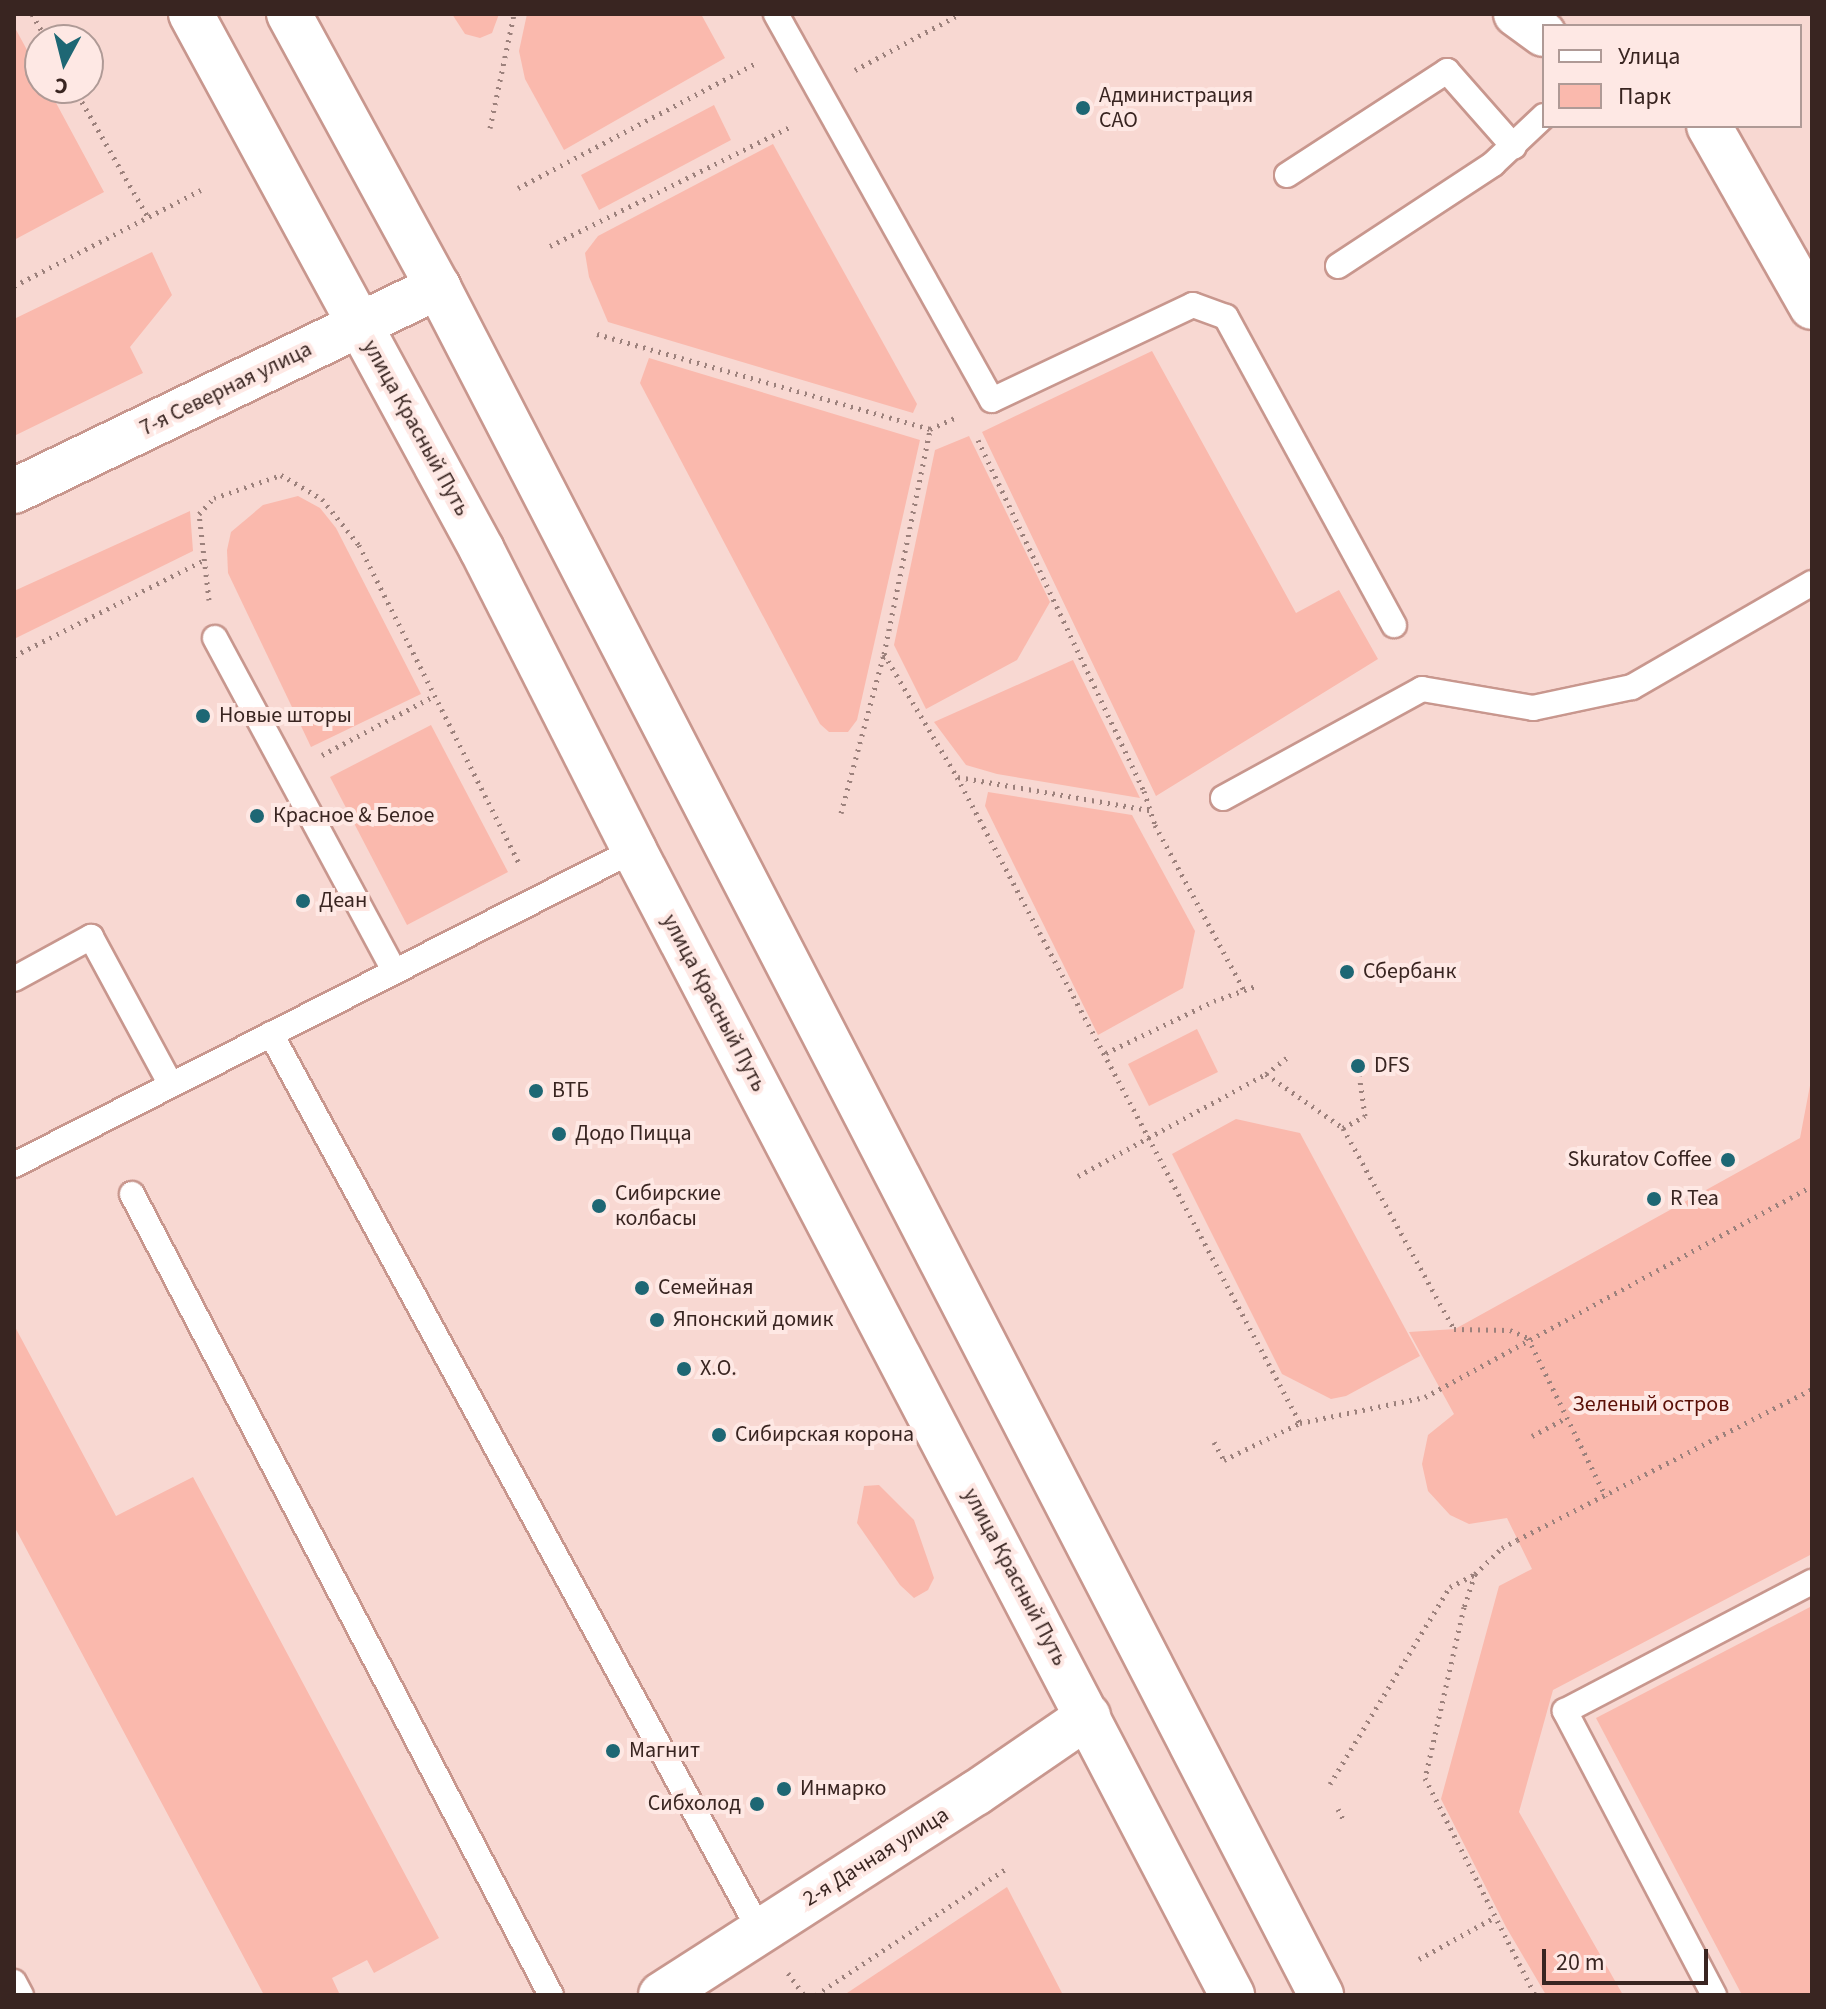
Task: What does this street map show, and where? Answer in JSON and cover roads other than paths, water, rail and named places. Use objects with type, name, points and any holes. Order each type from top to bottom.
[{"type":"main road","name":"улица Красный Путь","points":[[191,14],[482,550],[634,850],[1232,1995]]},
{"type":"main road","points":[[289,14],[438,287],[1321,1995]]},
{"type":"main road","points":[[1516,14],[1542,33]]},
{"type":"main road","points":[[1710,128],[1812,307]]},
{"type":"main road","name":"7-я Северная улица","points":[[14,491],[438,287]]},
{"type":"main road","name":"2-я Дачная улица","points":[[661,1995],[976,1793],[1088,1716]]},
{"type":"lane","points":[[776,14],[992,400],[1193,305],[1226,317],[1394,625]]},
{"type":"lane","points":[[1287,175],[1447,71],[1514,147]]},
{"type":"lane","points":[[1338,266],[1514,147],[1542,118]]},
{"type":"lane","points":[[1223,798],[1422,689],[1533,708],[1632,687],[1812,583]]},
{"type":"lane","points":[[215,638],[394,971]]},
{"type":"lane","points":[[14,1165],[634,850]]},
{"type":"lane","points":[[14,979],[91,937],[171,1085]]},
{"type":"lane","points":[[271,1034],[760,1931]]},
{"type":"lane","points":[[132,1194],[551,1995]]},
{"type":"lane","points":[[1714,1995],[1565,1711],[1812,1582]]},
{"type":"lane","points":[[14,1982],[21,1995]]},
{"type":"place","name":"Администрация САО","points":[[1083,108]]},
{"type":"place","name":"Новые шторы","points":[[203,716]]},
{"type":"place","name":"Красное & Белое","points":[[257,816]]},
{"type":"place","name":"Деан","points":[[303,901]]},
{"type":"place","name":"Сбербанк","points":[[1347,972]]},
{"type":"place","name":"DFS","points":[[1358,1066]]},
{"type":"place","name":"ВТБ","points":[[536,1091]]},
{"type":"place","name":"Додо Пицца","points":[[559,1134]]},
{"type":"place","name":"Skuratov Coffee","points":[[1728,1160]]},
{"type":"place","name":"R Tea","points":[[1654,1199]]},
{"type":"place","name":"Сибирские колбасы","points":[[599,1206]]},
{"type":"place","name":"Семейная","points":[[642,1288]]},
{"type":"place","name":"Японский домик","points":[[657,1320]]},
{"type":"place","name":"X.O.","points":[[684,1369]]},
{"type":"place","name":"Сибирская корона","points":[[719,1435]]},
{"type":"place","name":"Магнит","points":[[613,1751]]},
{"type":"place","name":"Инмарко","points":[[784,1789]]},
{"type":"place","name":"Сибхолод","points":[[757,1804]]},
{"type":"park label","name":"Зеленый остров","points":[[1651,1405]]}]
